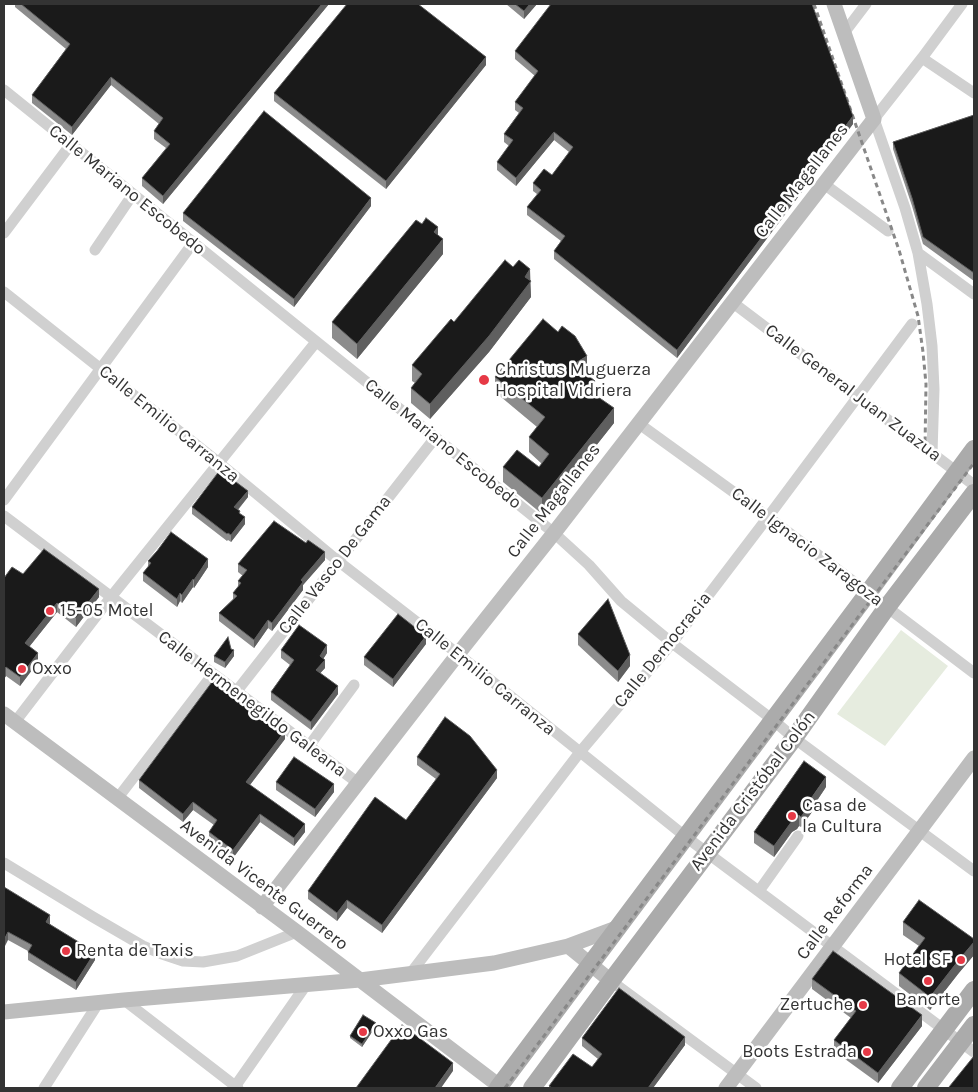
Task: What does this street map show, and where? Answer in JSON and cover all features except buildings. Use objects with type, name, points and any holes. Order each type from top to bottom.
[{"type":"main road","points":[[500,1088],[590,964],[619,928],[974,449]]},
{"type":"main road","name":"Avenida Cristóbal Colón","points":[[532,1088],[794,738],[887,607],[974,493]]},
{"type":"main road","points":[[900,1088],[974,990]]},
{"type":"main road","points":[[926,1088],[968,1047],[974,1025]]},
{"type":"street","points":[[834,4],[905,208],[918,253],[932,346],[934,389],[932,453]]},
{"type":"street","points":[[844,33],[866,4]]},
{"type":"street","points":[[874,119],[962,4]]},
{"type":"street","points":[[922,58],[974,93]]},
{"type":"street","name":"Calle Mariano Escobedo","points":[[4,90],[554,533],[589,565],[621,601],[672,643],[794,738],[974,872]]},
{"type":"street","name":"Calle Magallanes","points":[[262,906],[554,533],[874,119]]},
{"type":"street","points":[[4,233],[71,144]]},
{"type":"street","points":[[824,184],[888,232]]},
{"type":"street","points":[[95,250],[133,194]]},
{"type":"street","points":[[4,500],[193,243]]},
{"type":"street","points":[[918,253],[974,294]]},
{"type":"street","name":"Calle Emilio Carranza","points":[[4,292],[218,462],[338,561],[458,654],[686,837],[968,1047]]},
{"type":"street","name":"Calle General Juan Zuazua","points":[[732,302],[974,485]]},
{"type":"street","name":"Calle Democracia","points":[[410,974],[580,752],[672,643],[912,324]]},
{"type":"street","points":[[9,718],[111,597],[316,342]]},
{"type":"street","name":"Calle Ignacio Zaragoza","points":[[638,423],[768,517],[974,672]]},
{"type":"street","name":"Calle Vasco De Gama","points":[[236,692],[435,438]]},
{"type":"street","name":"Calle Hermenegildo Galeana","points":[[4,516],[358,783]]},
{"type":"street","points":[[117,799],[213,674]]},
{"type":"street","points":[[309,746],[354,685]]},
{"type":"street","name":"Avenida Vicente Guerrero","points":[[9,718],[297,932],[500,1088]]},
{"type":"street","name":"Calle Reforma","points":[[726,1088],[974,758]]},
{"type":"street","points":[[759,891],[798,836]]},
{"type":"street","points":[[4,863],[143,946],[183,961],[203,962],[237,956],[297,932]]},
{"type":"street","points":[[4,1012],[360,980],[494,963],[568,946],[619,928]]},
{"type":"street","points":[[568,946],[611,981],[756,1088]]},
{"type":"street","points":[[124,1000],[236,1088],[306,985]]},
{"type":"street","points":[[44,1088],[99,1002]]},
{"type":"shaded area","points":[[901,630],[948,666],[885,746],[837,714]]},
{"type":"railway","points":[[814,4],[899,250],[918,316],[926,384],[925,448]]},
{"type":"railway","points":[[505,1088],[974,463]]},
{"type":"place","name":"Christus Muguerza Hospital Vidriera","points":[[484,380]]},
{"type":"place","name":"15-05 Motel","points":[[50,611]]},
{"type":"place","name":"Oxxo","points":[[22,669]]},
{"type":"place","name":"Casa de la Cultura","points":[[792,816]]},
{"type":"place","name":"Renta de Taxis","points":[[66,951]]},
{"type":"place","name":"Hotel SF","points":[[961,960]]},
{"type":"place","name":"Banorte","points":[[928,981]]},
{"type":"place","name":"Zertuche","points":[[863,1005]]},
{"type":"place","name":"Oxxo Gas","points":[[363,1032]]},
{"type":"place","name":"Boots Estrada","points":[[867,1052]]}]
